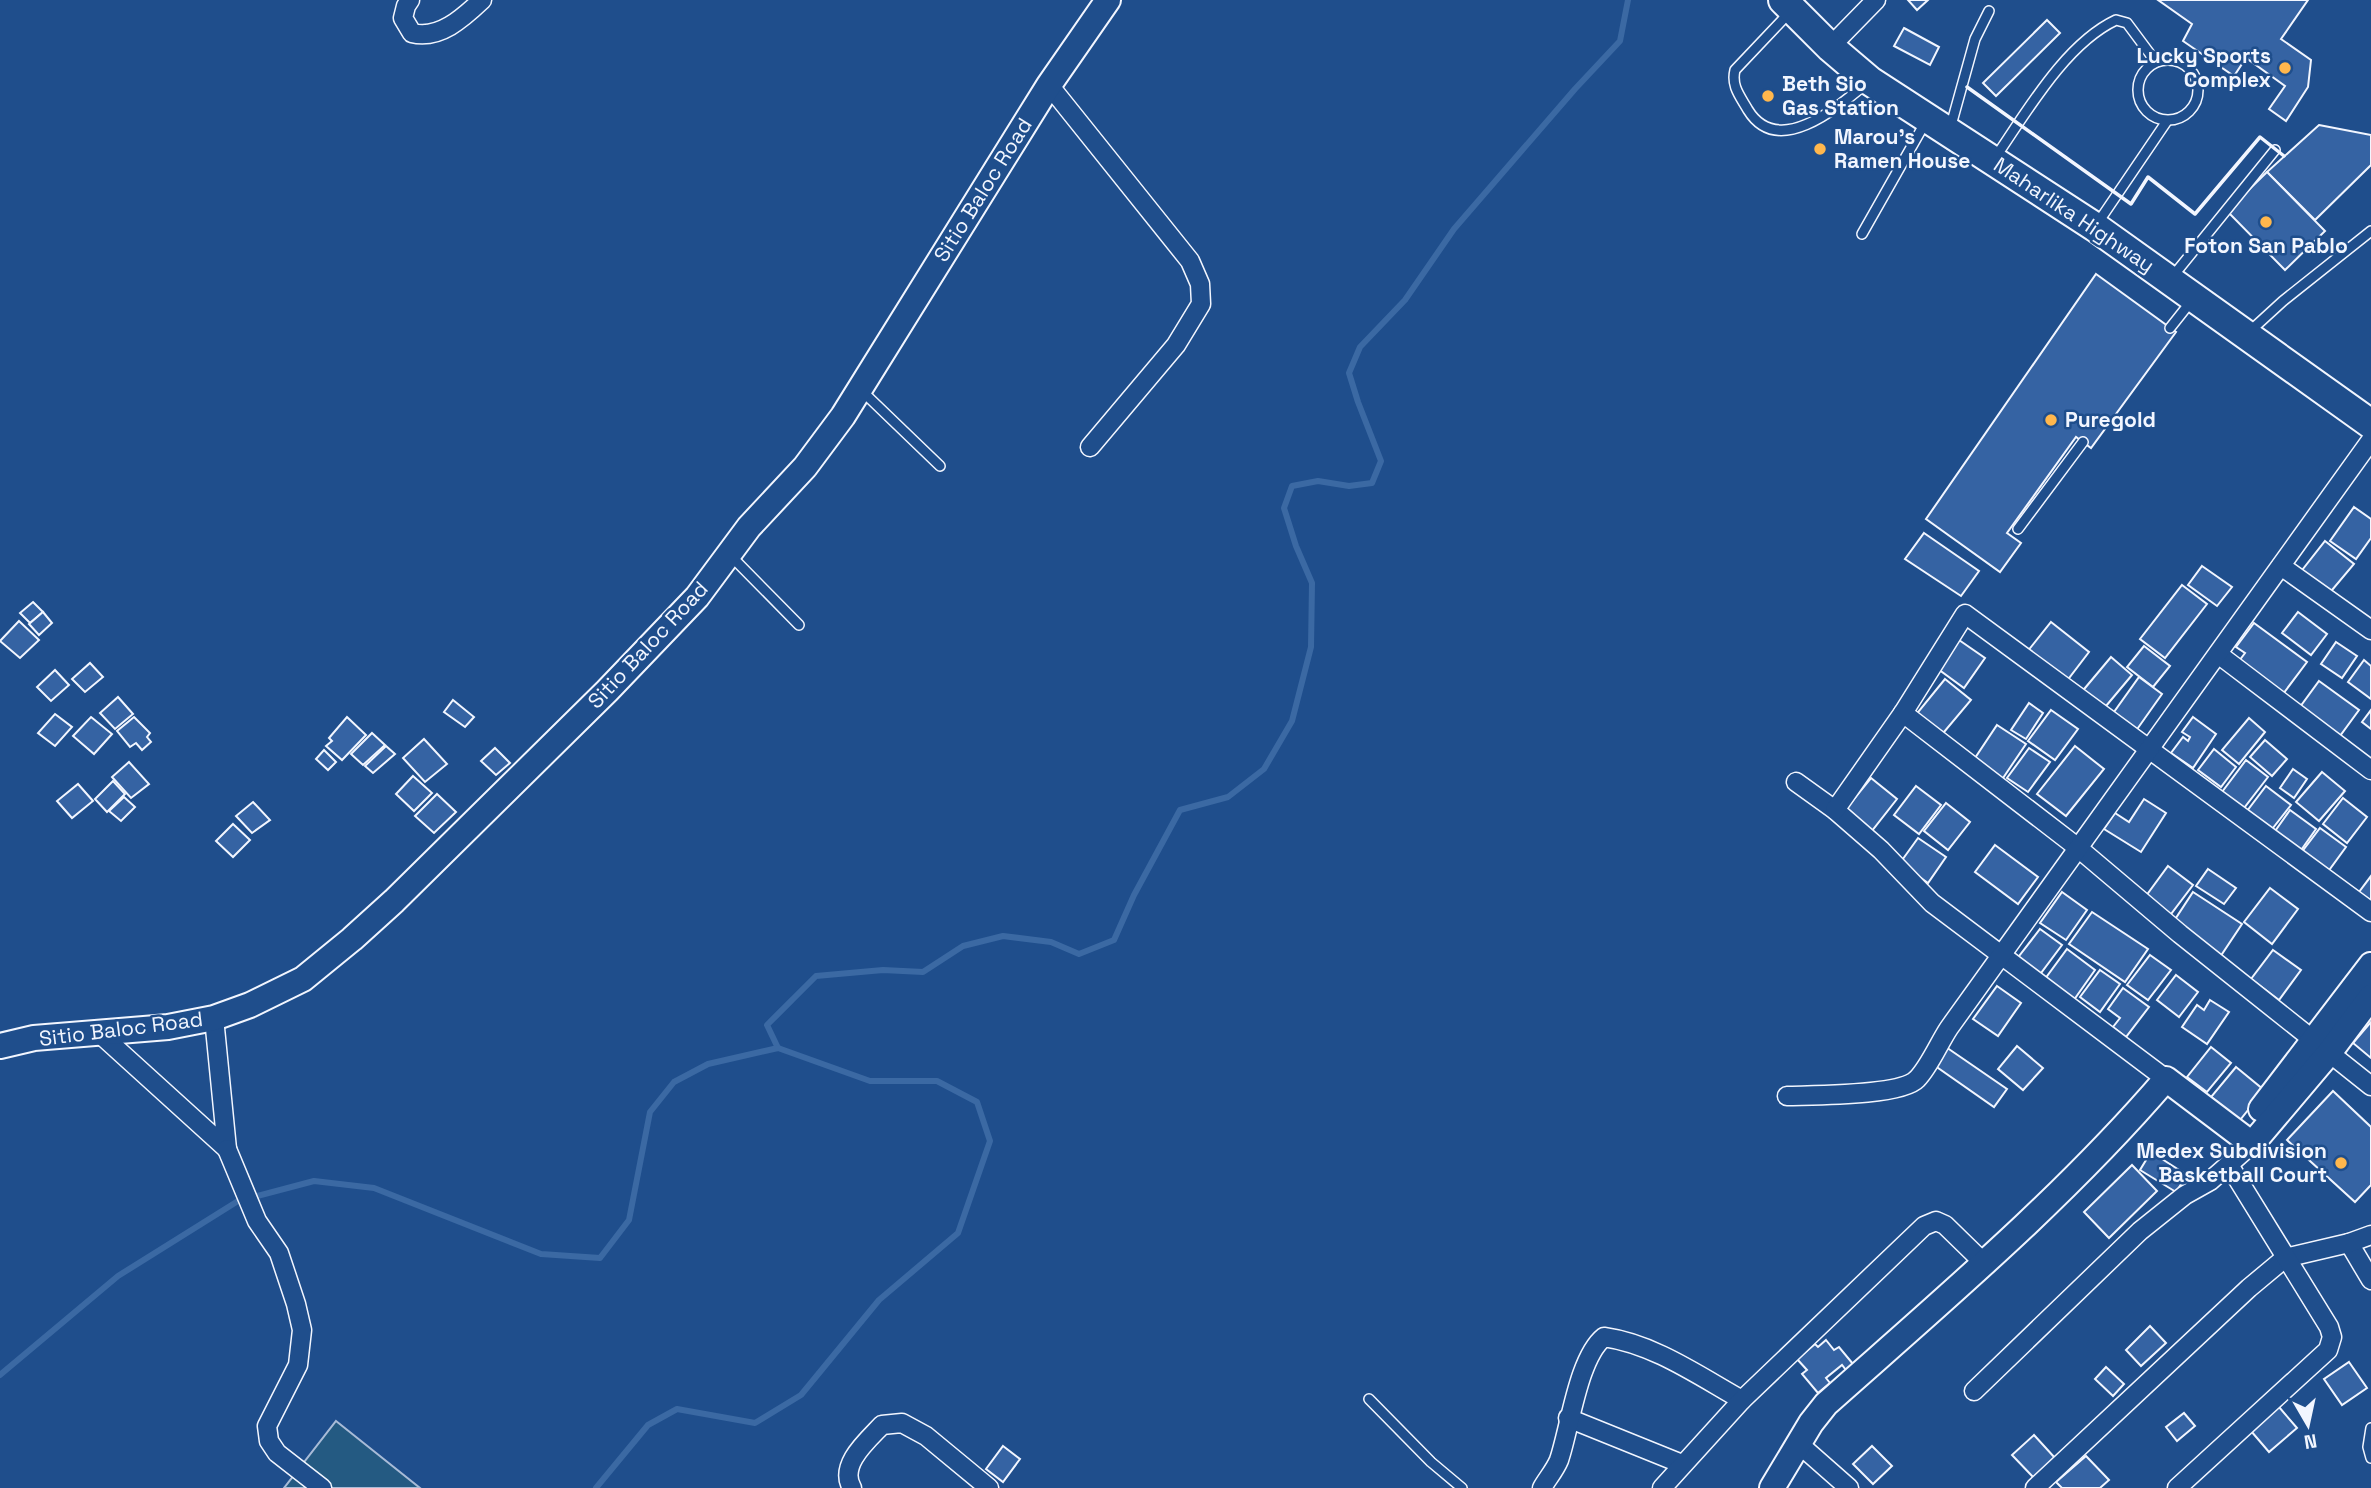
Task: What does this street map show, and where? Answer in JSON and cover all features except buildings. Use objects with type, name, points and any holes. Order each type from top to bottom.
[{"type":"main road","name":"Maharlika Highway","points":[[1787,5],[1870,81],[2095,227],[2371,424]]},
{"type":"street","points":[[406,2],[403,18],[412,33],[425,36],[449,27],[482,0]]},
{"type":"street","name":"Sitio Baloc Road","points":[[0,1046],[34,1038],[167,1027],[214,1018],[250,1005],[303,979],[394,901],[616,682],[697,597],[749,527],[805,467],[843,416],[1049,85],[1108,0]]},
{"type":"street","points":[[1830,47],[1876,0]]},
{"type":"street","points":[[1049,85],[1190,261],[1200,284],[1201,304],[1176,345],[1090,447]]},
{"type":"street","points":[[1787,1096],[1884,1091],[1902,1088],[1916,1081],[1949,1028],[2003,956],[2077,847],[2371,440]]},
{"type":"street","points":[[2281,566],[2371,630]]},
{"type":"street","points":[[1835,810],[1903,713],[1965,614],[2371,912]]},
{"type":"street","points":[[2218,654],[2371,770]]},
{"type":"street","points":[[1903,713],[2077,847],[2180,934],[2371,1086]]},
{"type":"street","points":[[1796,782],[1835,810],[1881,850],[1933,903],[2166,1079],[2240,1150],[2285,1258],[2329,1327],[2332,1337],[2328,1350],[2177,1488]]},
{"type":"street","points":[[1974,1391],[2140,1231],[2185,1195],[2210,1181],[2240,1150],[2321,1047],[2371,965]]},
{"type":"street","points":[[2321,1047],[2371,997]]},
{"type":"street","points":[[214,1018],[227,1149],[257,1221],[279,1253],[302,1330],[298,1365],[267,1426],[269,1441],[277,1453],[311,1485]]},
{"type":"street","points":[[98,1032],[227,1149]]},
{"type":"street","points":[[1772,1488],[1811,1423],[1826,1404],[1985,1264],[2127,1124],[2166,1079]]},
{"type":"street","points":[[1662,1488],[1742,1400],[1924,1226],[1936,1221],[1945,1225],[1985,1264]]},
{"type":"street","points":[[2035,1488],[2249,1288],[2285,1258],[2371,1235]]},
{"type":"street","points":[[2349,1243],[2371,1280]]},
{"type":"street","points":[[1542,1488],[1558,1463],[1568,1418],[1593,1345],[1604,1337],[1621,1339],[1665,1357],[1742,1400]]},
{"type":"street","points":[[1568,1418],[1682,1464]]},
{"type":"street","points":[[852,1488],[848,1482],[850,1463],[883,1425],[902,1423],[926,1436],[989,1488]]},
{"type":"street","points":[[1799,1444],[1849,1488]]},
{"type":"lane","points":[[1787,5],[1735,70],[1734,86],[1756,122],[1768,130],[1783,132],[1828,114],[1870,81]]},
{"type":"lane","points":[[1863,234],[1938,124],[1989,11]]},
{"type":"lane","points":[[1994,160],[2054,73],[2099,28],[2116,20],[2127,23],[2156,62]]},
{"type":"lane","points":[[2171,60],[2186,65],[2196,77],[2199,93],[2194,107],[2182,118],[2166,121],[2151,116],[2140,104],[2140,80],[2143,73],[2156,62],[2171,60]]},
{"type":"lane","points":[[2095,227],[2166,121]]},
{"type":"lane","points":[[2170,280],[2275,150]]},
{"type":"lane","points":[[2246,335],[2283,301],[2371,231]]},
{"type":"lane","points":[[2170,328],[2194,298]]},
{"type":"lane","points":[[860,388],[940,466]]},
{"type":"lane","points":[[2018,529],[2084,442]]},
{"type":"lane","points":[[729,554],[799,625]]},
{"type":"lane","points":[[1369,1399],[1431,1462],[1462,1488]]},
{"type":"lane","points":[[2371,1429],[2368,1447],[2371,1458]]},
{"type":"shaded area","points":[[336,1421],[420,1488],[284,1488]]},
{"type":"waterway","points":[[778,1048],[767,1025],[816,976],[883,970],[923,972],[963,946],[1003,936],[1051,942],[1079,954],[1114,940],[1134,895],[1180,810],[1228,797],[1264,769],[1292,721],[1311,647],[1312,583],[1284,508],[1292,486],[1318,481],[1349,486],[1372,483],[1381,461],[1349,373],[1360,347],[1405,300],[1454,229],[1620,41],[1628,0]]},
{"type":"waterway","points":[[0,1375],[118,1276],[238,1201],[314,1181],[374,1188],[541,1254],[600,1258],[629,1220],[650,1112],[674,1082],[708,1064],[778,1048],[870,1081],[937,1081],[977,1102],[990,1141],[958,1233],[879,1300],[801,1395],[755,1423],[677,1409],[648,1425],[596,1488]]},
{"type":"wall","points":[[1967,87],[2131,204],[2148,177],[2195,214],[2260,137],[2284,156]]},
{"type":"place","name":"Lucky Sports Complex","points":[[2285,68]]},
{"type":"place","name":"Beth Sio Gas Station","points":[[1768,96]]},
{"type":"place","name":"Marou’s Ramen House","points":[[1820,149]]},
{"type":"place","name":"Foton San Pablo","points":[[2266,222]]},
{"type":"place","name":"Puregold","points":[[2051,420]]},
{"type":"place","name":"Medex Subdivision Basketball Court","points":[[2341,1163]]}]
